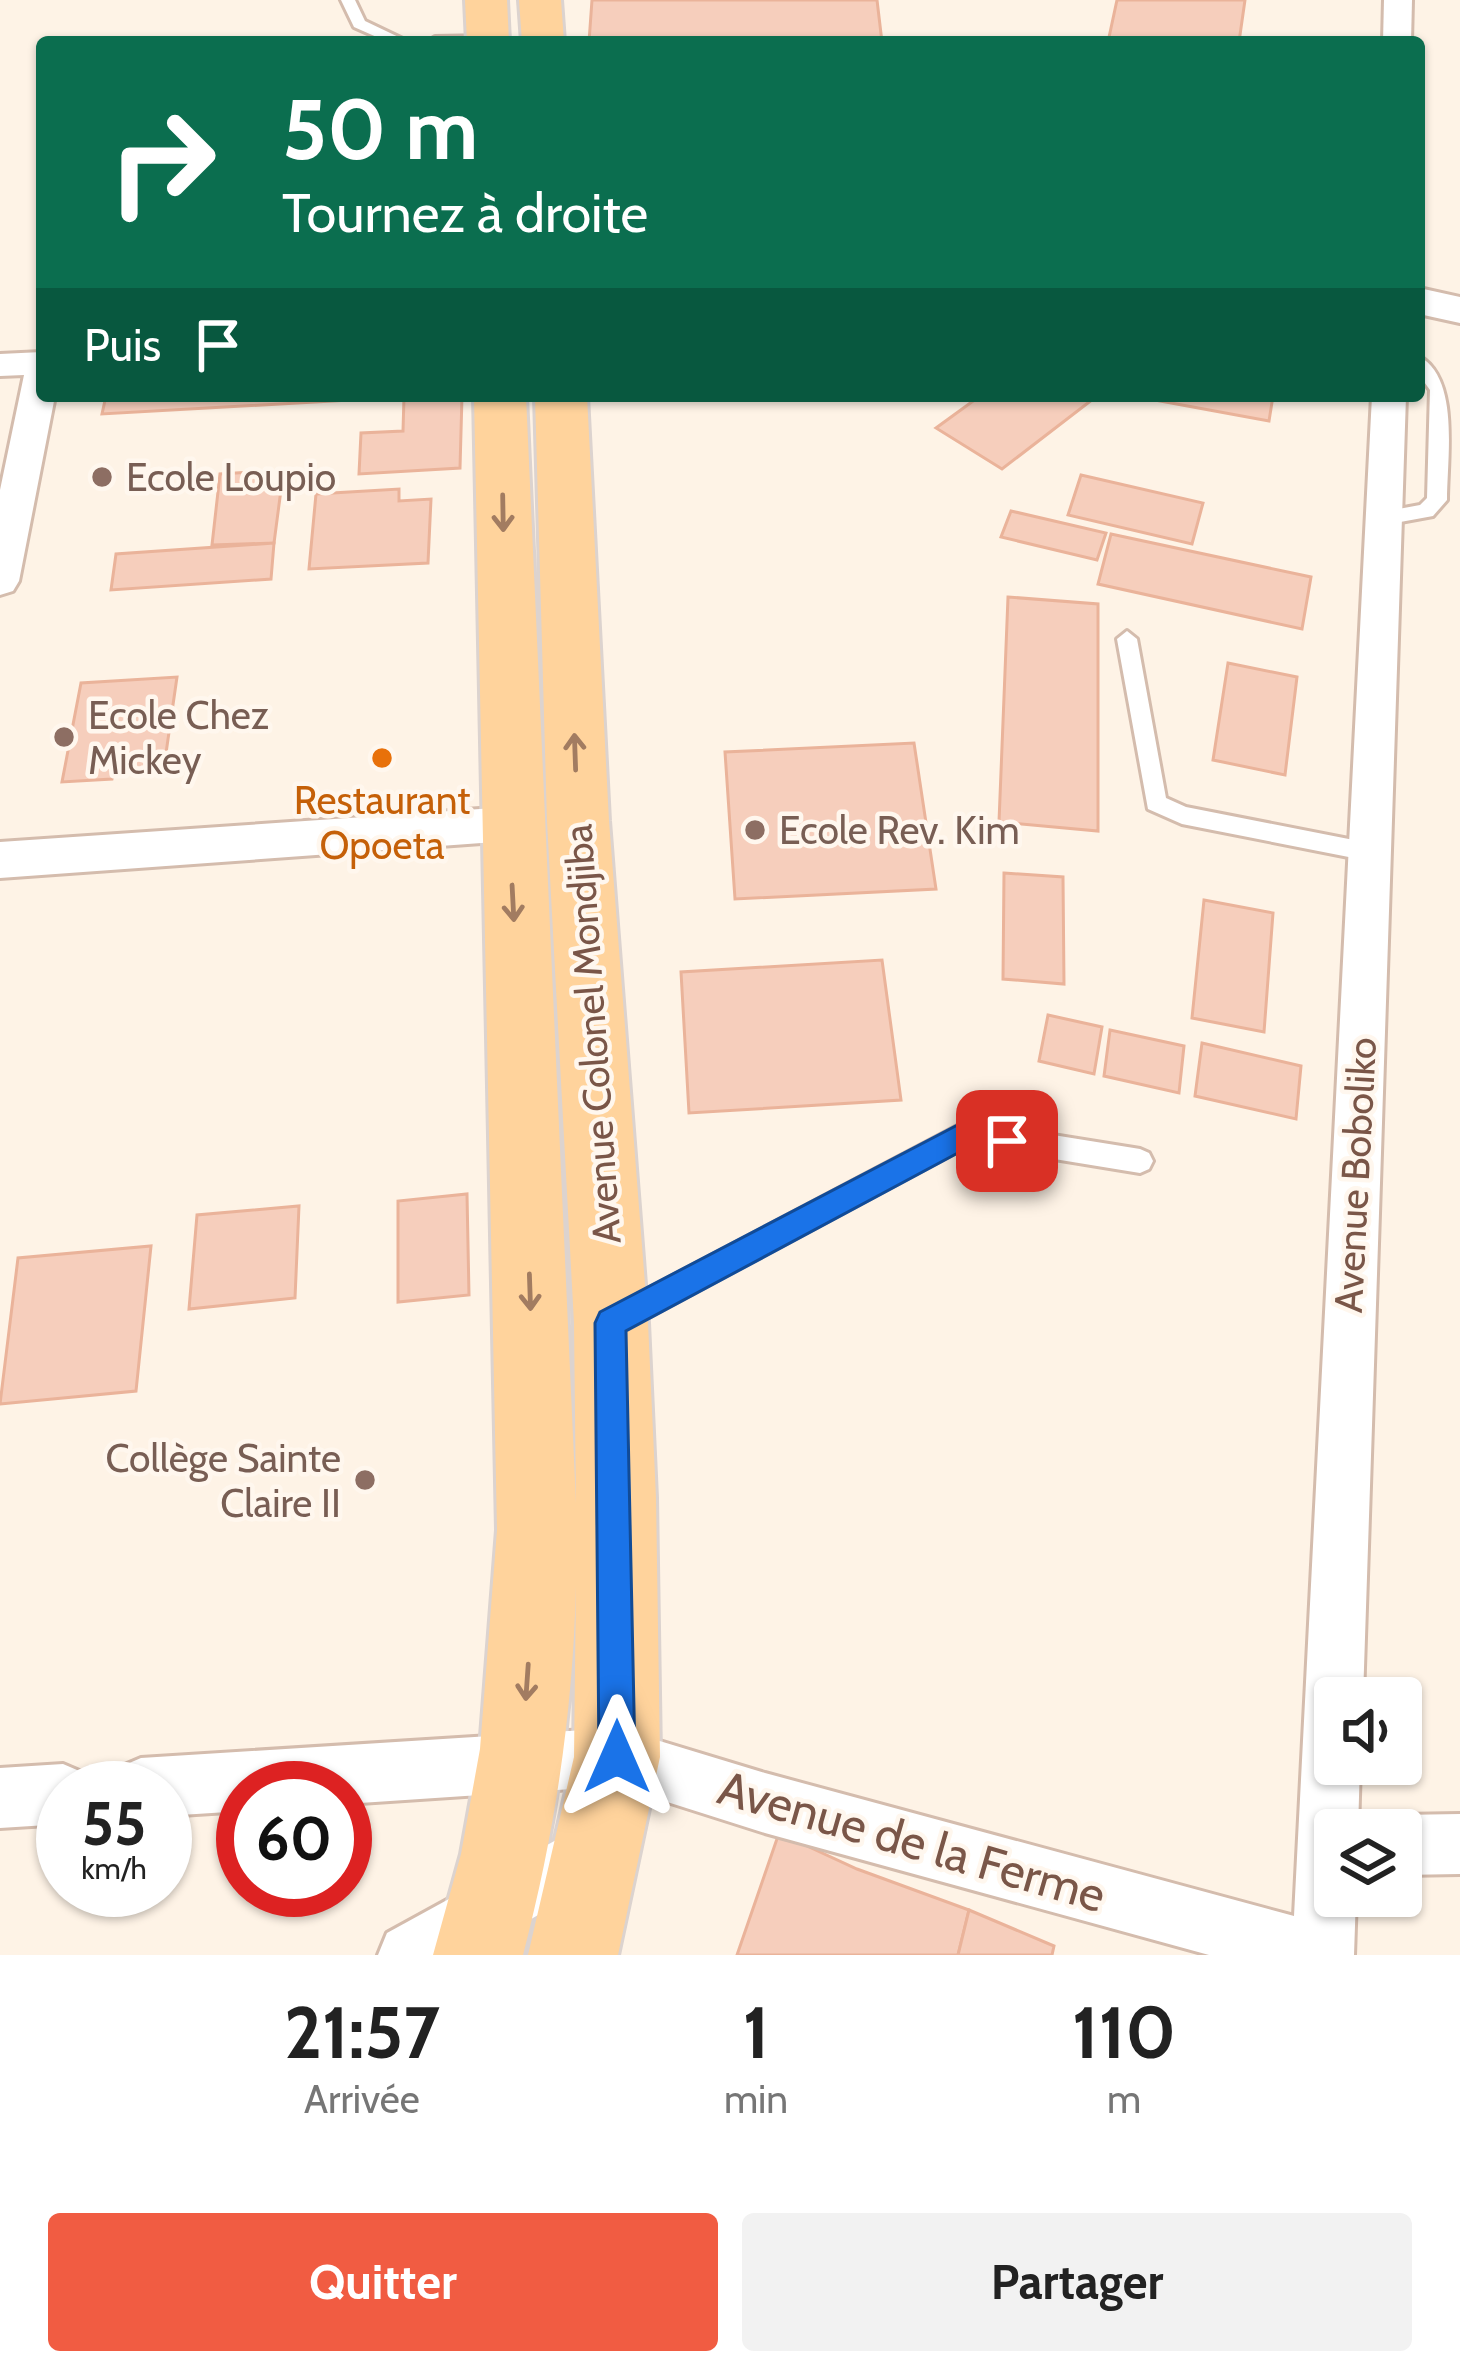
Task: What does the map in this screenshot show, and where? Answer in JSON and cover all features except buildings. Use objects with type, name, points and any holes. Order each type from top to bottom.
[{"type":"main road","points":[[487,0],[488,36]]},
{"type":"main road","points":[[540,0],[543,36]]},
{"type":"main road","name":"Avenue Colonel Mondjiba","points":[[487,1929],[521,1760],[538,1512],[509,824],[500,402]]},
{"type":"main road","name":"Avenue Colonel Mondjiba","points":[[561,402],[578,821],[611,1323],[617,1757],[573,1955]]},
{"type":"street","points":[[1397,0],[1397,36]]},
{"type":"street","points":[[1425,303],[1460,310]]},
{"type":"street","points":[[0,365],[36,368]]},
{"type":"street","points":[[0,581],[36,398]]},
{"type":"street","name":"Avenue Boboliko","points":[[1331,1809],[1389,402]]},
{"type":"street","points":[[0,860],[509,824]]},
{"type":"street","name":"Avenue de la Ferme","points":[[192,1784],[617,1757],[765,1803],[1322,1955]]},
{"type":"street","points":[[0,1798],[36,1796]]},
{"type":"street","points":[[1422,1845],[1460,1844]]},
{"type":"street","points":[[409,1955],[487,1929],[598,1847]]},
{"type":"street","name":"Avenue Boboliko","points":[[1322,1955],[1325,1917]]},
{"type":"lane","points":[[348,0],[359,25],[386,36]]},
{"type":"lane","points":[[1384,518],[1426,511],[1437,500],[1439,389],[1425,370]]},
{"type":"lane","points":[[1127,639],[1156,803],[1182,815],[1369,852]]},
{"type":"lane","points":[[611,1323],[967,1133],[1140,1161]]},
{"type":"place","name":"Ecole Loupio","points":[[102,477]]},
{"type":"place","name":"Ecole Chez Mickey","points":[[64,737]]},
{"type":"place","name":"Restaurant Opoeta","points":[[382,758]]},
{"type":"place","name":"Ecole Rev. Kim","points":[[755,830]]},
{"type":"place","name":"Collège Sainte Claire II","points":[[365,1480]]},
{"type":"route","points":[[617,1757],[611,1323],[967,1133],[1007,1141]]}]
